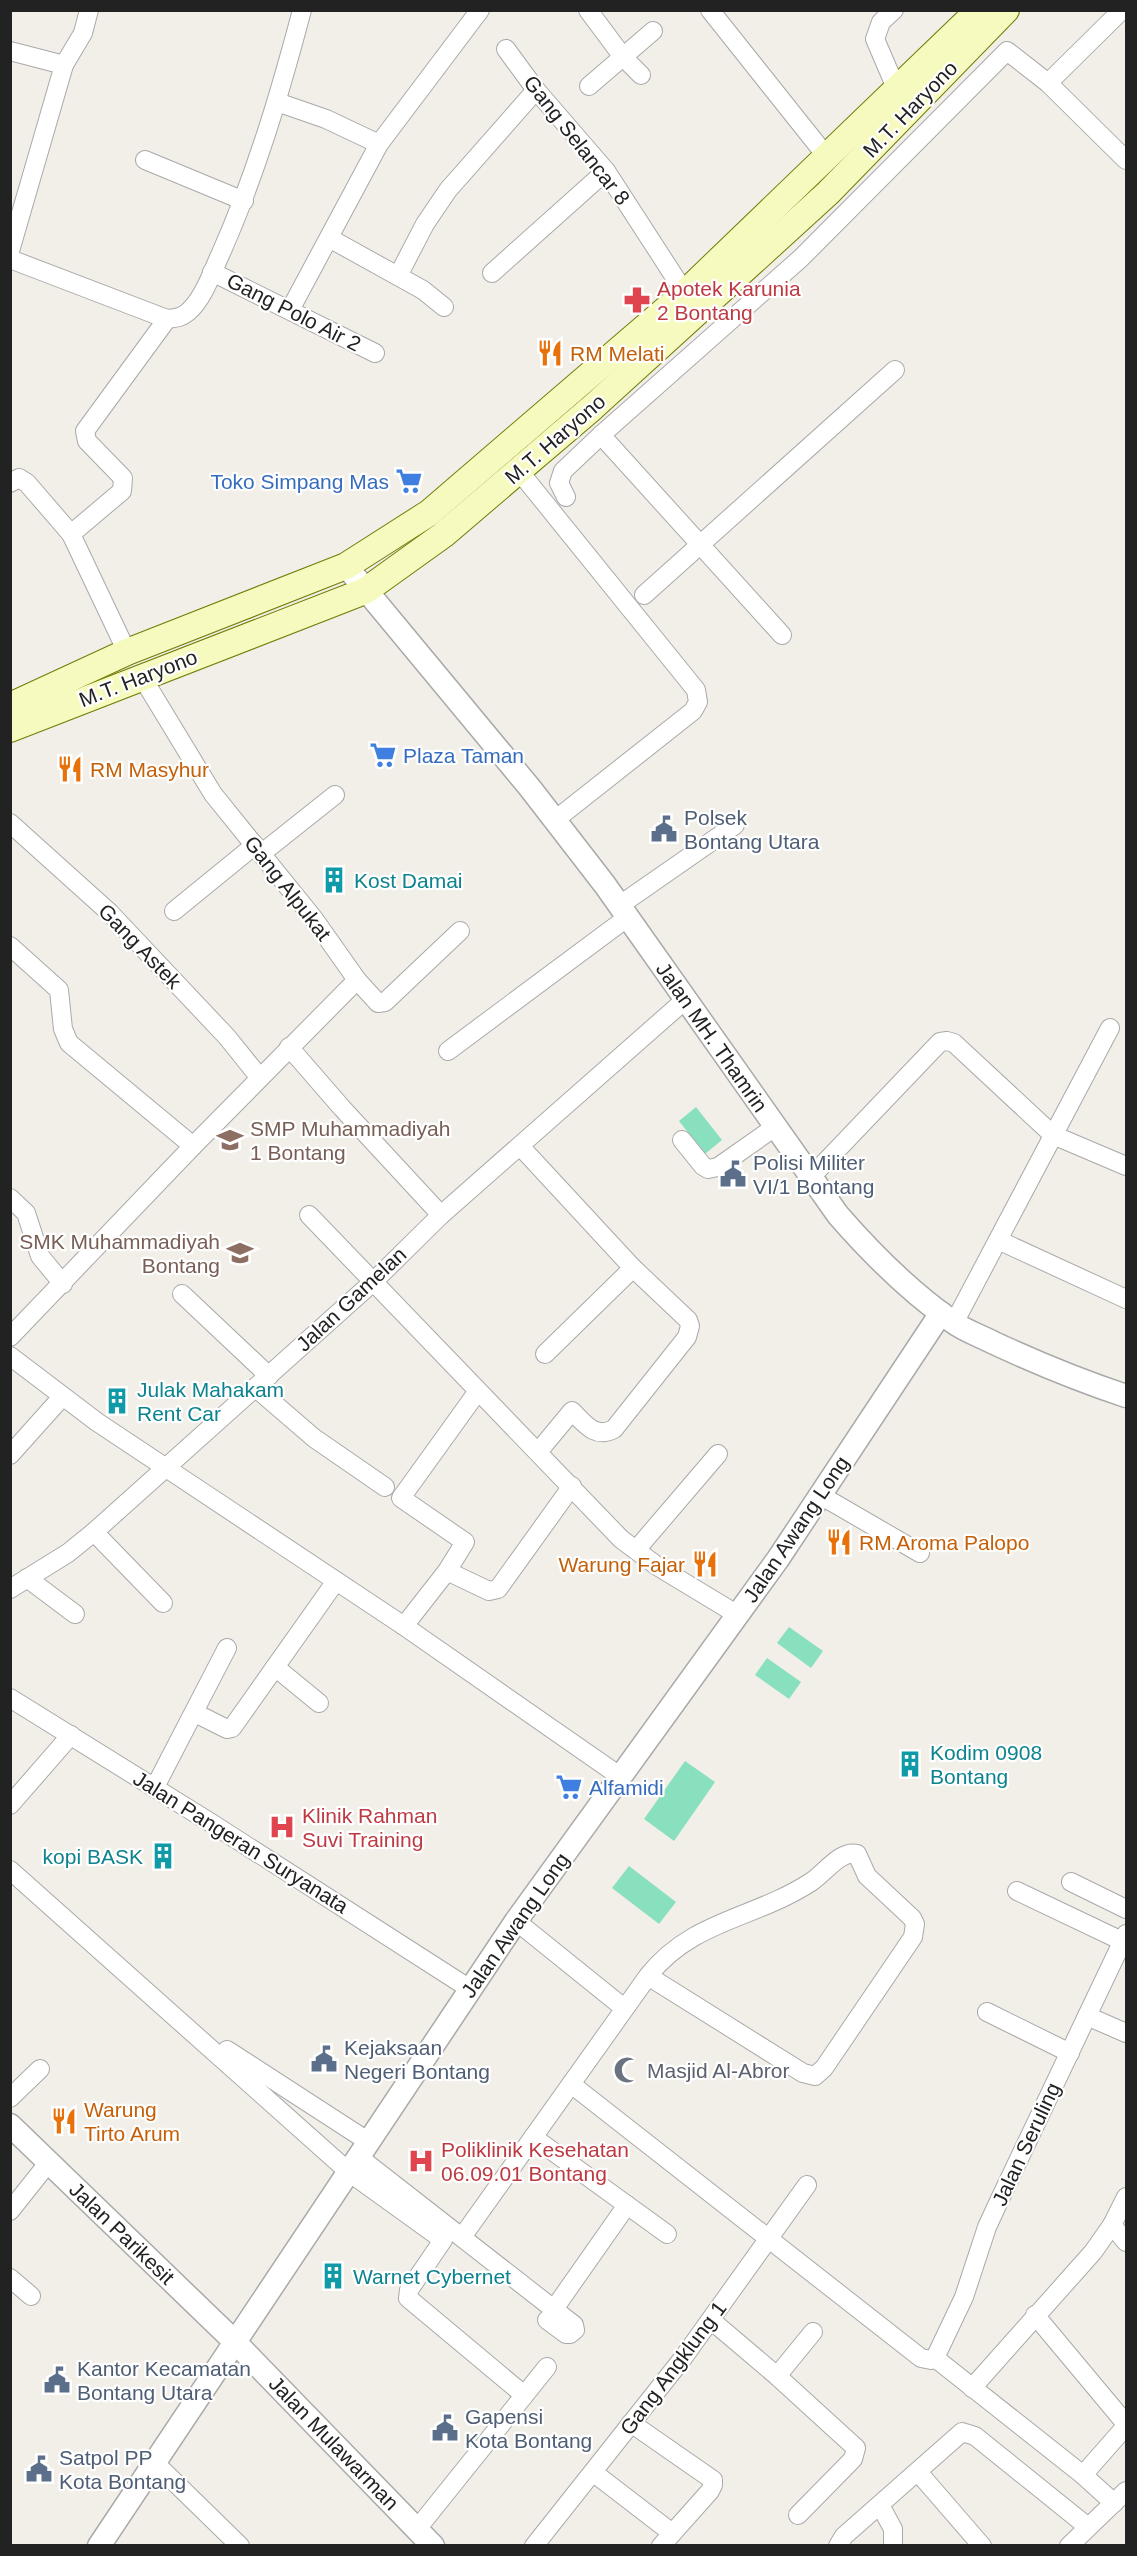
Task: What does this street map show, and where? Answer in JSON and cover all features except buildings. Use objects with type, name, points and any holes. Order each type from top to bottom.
[{"type":"main road","name":"M.T. Haryono","points":[[10,706],[127,652],[346,566],[429,513],[685,293],[897,88],[980,18],[1006,10]]},
{"type":"main road","name":"M.T. Haryono","points":[[10,729],[365,591],[443,535],[602,399],[828,193],[980,18]]},
{"type":"street","points":[[10,251],[64,65],[83,33],[89,10]]},
{"type":"street","points":[[10,259],[167,319],[178,318],[187,313],[196,303],[212,272],[244,201],[277,102],[302,10]]},
{"type":"street","points":[[290,310],[379,144],[480,10]]},
{"type":"street","points":[[588,10],[623,57],[641,75]]},
{"type":"street","points":[[710,10],[827,157]]},
{"type":"street","points":[[1048,83],[1122,10]]},
{"type":"street","points":[[883,14],[875,39],[897,88]]},
{"type":"street","points":[[980,18],[1007,51],[1048,83],[1126,160]]},
{"type":"street","points":[[589,86],[652,31]]},
{"type":"street","name":"Gang Selancar 8","points":[[506,49],[536,90],[606,171],[685,293]]},
{"type":"street","points":[[10,51],[64,65]]},
{"type":"street","points":[[566,498],[559,483],[563,471],[801,258],[1007,51]]},
{"type":"street","points":[[398,276],[425,224],[448,190],[536,90]]},
{"type":"street","points":[[277,102],[326,119],[379,144]]},
{"type":"street","points":[[145,160],[244,201]]},
{"type":"street","points":[[492,273],[606,171]]},
{"type":"street","points":[[329,238],[423,290],[444,307]]},
{"type":"street","name":"Gang Polo Air 2","points":[[212,272],[375,353]]},
{"type":"street","points":[[70,534],[118,495],[124,487],[123,478],[87,441],[85,431],[167,319]]},
{"type":"street","points":[[644,595],[895,370]]},
{"type":"street","points":[[601,435],[782,635]]},
{"type":"street","points":[[519,471],[696,690],[698,702],[693,711],[555,820]]},
{"type":"street","points":[[10,483],[19,478],[27,483],[70,534],[127,652]]},
{"type":"street","name":"Jalan MH. Thamrin","points":[[346,566],[555,820],[624,911],[838,1215],[864,1245],[884,1265],[947,1318],[1052,1369],[1126,1396]]},
{"type":"street","name":"Gang Alpukat","points":[[142,677],[200,776],[314,919],[357,980],[378,1003],[385,1002],[460,931]]},
{"type":"street","points":[[174,911],[335,795]]},
{"type":"street","name":"Gang Astek","points":[[10,823],[110,913],[227,1037],[260,1078]]},
{"type":"street","points":[[448,1051],[735,825]]},
{"type":"street","points":[[10,946],[59,990],[63,1029],[69,1043],[193,1146]]},
{"type":"street","points":[[10,1337],[289,1047],[357,980]]},
{"type":"street","name":"Jalan Gamelan","points":[[10,1589],[68,1553],[94,1532],[373,1282],[441,1215],[685,1000]]},
{"type":"street","points":[[947,1318],[998,1240],[1110,1028]]},
{"type":"street","points":[[811,1177],[940,1042],[946,1041],[954,1043],[1053,1135],[1126,1166]]},
{"type":"street","points":[[289,1047],[441,1215]]},
{"type":"street","points":[[682,1140],[708,1169],[718,1167],[775,1127]]},
{"type":"street","points":[[520,1146],[633,1268],[688,1320],[690,1332],[614,1429],[601,1433],[593,1431],[572,1411],[538,1452]]},
{"type":"street","points":[[10,1198],[27,1213],[40,1256],[63,1284]]},
{"type":"street","points":[[309,1215],[621,1539],[657,1566],[738,1615]]},
{"type":"street","points":[[998,1240],[1126,1299]]},
{"type":"street","points":[[546,1354],[633,1268]]},
{"type":"street","points":[[182,1294],[314,1438],[385,1487]]},
{"type":"street","name":"Jalan Awang Long","points":[[99,2546],[516,1921],[738,1615],[820,1495],[947,1318]]},
{"type":"street","points":[[10,1356],[62,1397],[404,1626],[621,1777]]},
{"type":"street","points":[[404,1626],[447,1570],[465,1542],[401,1498],[478,1391]]},
{"type":"street","points":[[10,1455],[62,1397]]},
{"type":"street","points":[[636,1550],[718,1454]]},
{"type":"street","points":[[447,1570],[489,1591],[498,1589],[572,1486]]},
{"type":"street","points":[[820,1495],[920,1553]]},
{"type":"street","points":[[94,1532],[163,1603]]},
{"type":"street","points":[[27,1578],[75,1614]]},
{"type":"street","points":[[195,1713],[229,1730],[336,1581]]},
{"type":"street","points":[[155,1787],[227,1648]]},
{"type":"street","points":[[275,1667],[319,1703]]},
{"type":"street","name":"Jalan Pangeran Suryanata","points":[[10,1698],[155,1787],[470,1989]]},
{"type":"street","points":[[10,1804],[71,1735]]},
{"type":"street","points":[[462,2236],[648,1976],[663,1958],[686,1940],[795,1892],[850,1852],[857,1854],[867,1876],[912,1918],[915,1924],[913,1937],[824,2068],[815,2076],[803,2073],[648,1976]]},
{"type":"street","points":[[10,1870],[359,2158],[443,2240],[409,2290],[408,2298],[524,2395]]},
{"type":"street","points":[[1071,1882],[1126,1909]]},
{"type":"street","points":[[1017,1891],[1125,1938]]},
{"type":"street","points":[[516,1921],[624,2008]]},
{"type":"street","name":"Jalan Seruling","points":[[935,2358],[964,2297],[999,2201],[1125,1938]]},
{"type":"street","points":[[987,2012],[1070,2053]]},
{"type":"street","points":[[1087,2016],[1126,2033]]},
{"type":"street","points":[[226,2050],[359,2158],[462,2236],[550,2315],[627,2205]]},
{"type":"street","points":[[10,2098],[40,2069]]},
{"type":"street","points":[[571,2084],[921,2358],[930,2360],[935,2358],[1083,2475],[1120,2497],[1069,2546]]},
{"type":"street","name":"Jalan Parikesit","points":[[10,2125],[234,2341]]},
{"type":"street","points":[[533,2137],[667,2234]]},
{"type":"street","points":[[10,2211],[49,2162]]},
{"type":"street","name":"Gang Angklung 1","points":[[534,2546],[684,2358],[807,2185]]},
{"type":"street","points":[[972,2388],[1093,2252],[1112,2225],[1126,2197]]},
{"type":"street","points":[[1112,2225],[1126,2242]]},
{"type":"street","points":[[10,2278],[31,2296]]},
{"type":"street","points":[[1035,2315],[1126,2425],[1083,2475]]},
{"type":"street","points":[[711,2320],[777,2376],[855,2448],[853,2459],[798,2515]]},
{"type":"street","points":[[777,2376],[813,2332]]},
{"type":"street","name":"Jalan Mulawarman","points":[[234,2341],[433,2546]]},
{"type":"street","points":[[417,2529],[547,2367]]},
{"type":"street","points":[[594,2473],[667,2539],[710,2491],[713,2480],[631,2423]]},
{"type":"street","points":[[838,2546],[844,2536],[918,2472],[957,2434],[968,2432],[1089,2527]]},
{"type":"street","points":[[154,2462],[240,2546]]},
{"type":"street","points":[[918,2472],[982,2546]]},
{"type":"street","points":[[880,2505],[892,2529],[893,2546]]},
{"type":"green space","points":[[696,1107],[722,1140],[705,1154],[679,1121]]},
{"type":"green space","points":[[789,1627],[823,1651],[811,1668],[777,1643]]},
{"type":"green space","points":[[767,1658],[801,1682],[789,1699],[755,1675]]},
{"type":"green space","points":[[685,1761],[715,1782],[674,1841],[644,1819]]},
{"type":"green space","points":[[629,1866],[676,1902],[659,1924],[612,1888]]},
{"type":"place","name":"Apotek Karunia 2 Bontang","points":[[637,300]]},
{"type":"place","name":"RM Melati","points":[[550,353]]},
{"type":"place","name":"Toko Simpang Mas","points":[[409,481]]},
{"type":"place","name":"Plaza Taman","points":[[383,755]]},
{"type":"place","name":"RM Masyhur","points":[[70,769]]},
{"type":"place","name":"Polsek Bontang Utara","points":[[664,829]]},
{"type":"place","name":"Kost Damai","points":[[334,880]]},
{"type":"place","name":"SMP Muhammadiyah 1 Bontang","points":[[230,1140]]},
{"type":"place","name":"Polisi Militer VI/1 Bontang","points":[[733,1174]]},
{"type":"place","name":"SMK Muhammadiyah Bontang","points":[[240,1253]]},
{"type":"place","name":"Julak Mahakam Rent Car","points":[[117,1401]]},
{"type":"place","name":"RM Aroma Palopo","points":[[839,1542]]},
{"type":"place","name":"Warung Fajar","points":[[705,1564]]},
{"type":"place","name":"Kodim 0908 Bontang","points":[[910,1764]]},
{"type":"place","name":"Alfamidi","points":[[569,1787]]},
{"type":"place","name":"Klinik Rahman Suvi Training","points":[[282,1827]]},
{"type":"place","name":"kopi BASK","points":[[163,1856]]},
{"type":"place","name":"Kejaksaan Negeri Bontang","points":[[324,2059]]},
{"type":"place","name":"Masjid Al-Abror","points":[[627,2070]]},
{"type":"place","name":"Warung Tirto Arum","points":[[64,2121]]},
{"type":"place","name":"Poliklinik Kesehatan 06.09.01 Bontang","points":[[421,2161]]},
{"type":"place","name":"Warnet Cybernet","points":[[333,2276]]},
{"type":"place","name":"Kantor Kecamatan Bontang Utara","points":[[57,2380]]},
{"type":"place","name":"Gapensi Kota Bontang","points":[[445,2428]]},
{"type":"place","name":"Satpol PP Kota Bontang","points":[[39,2469]]}]
